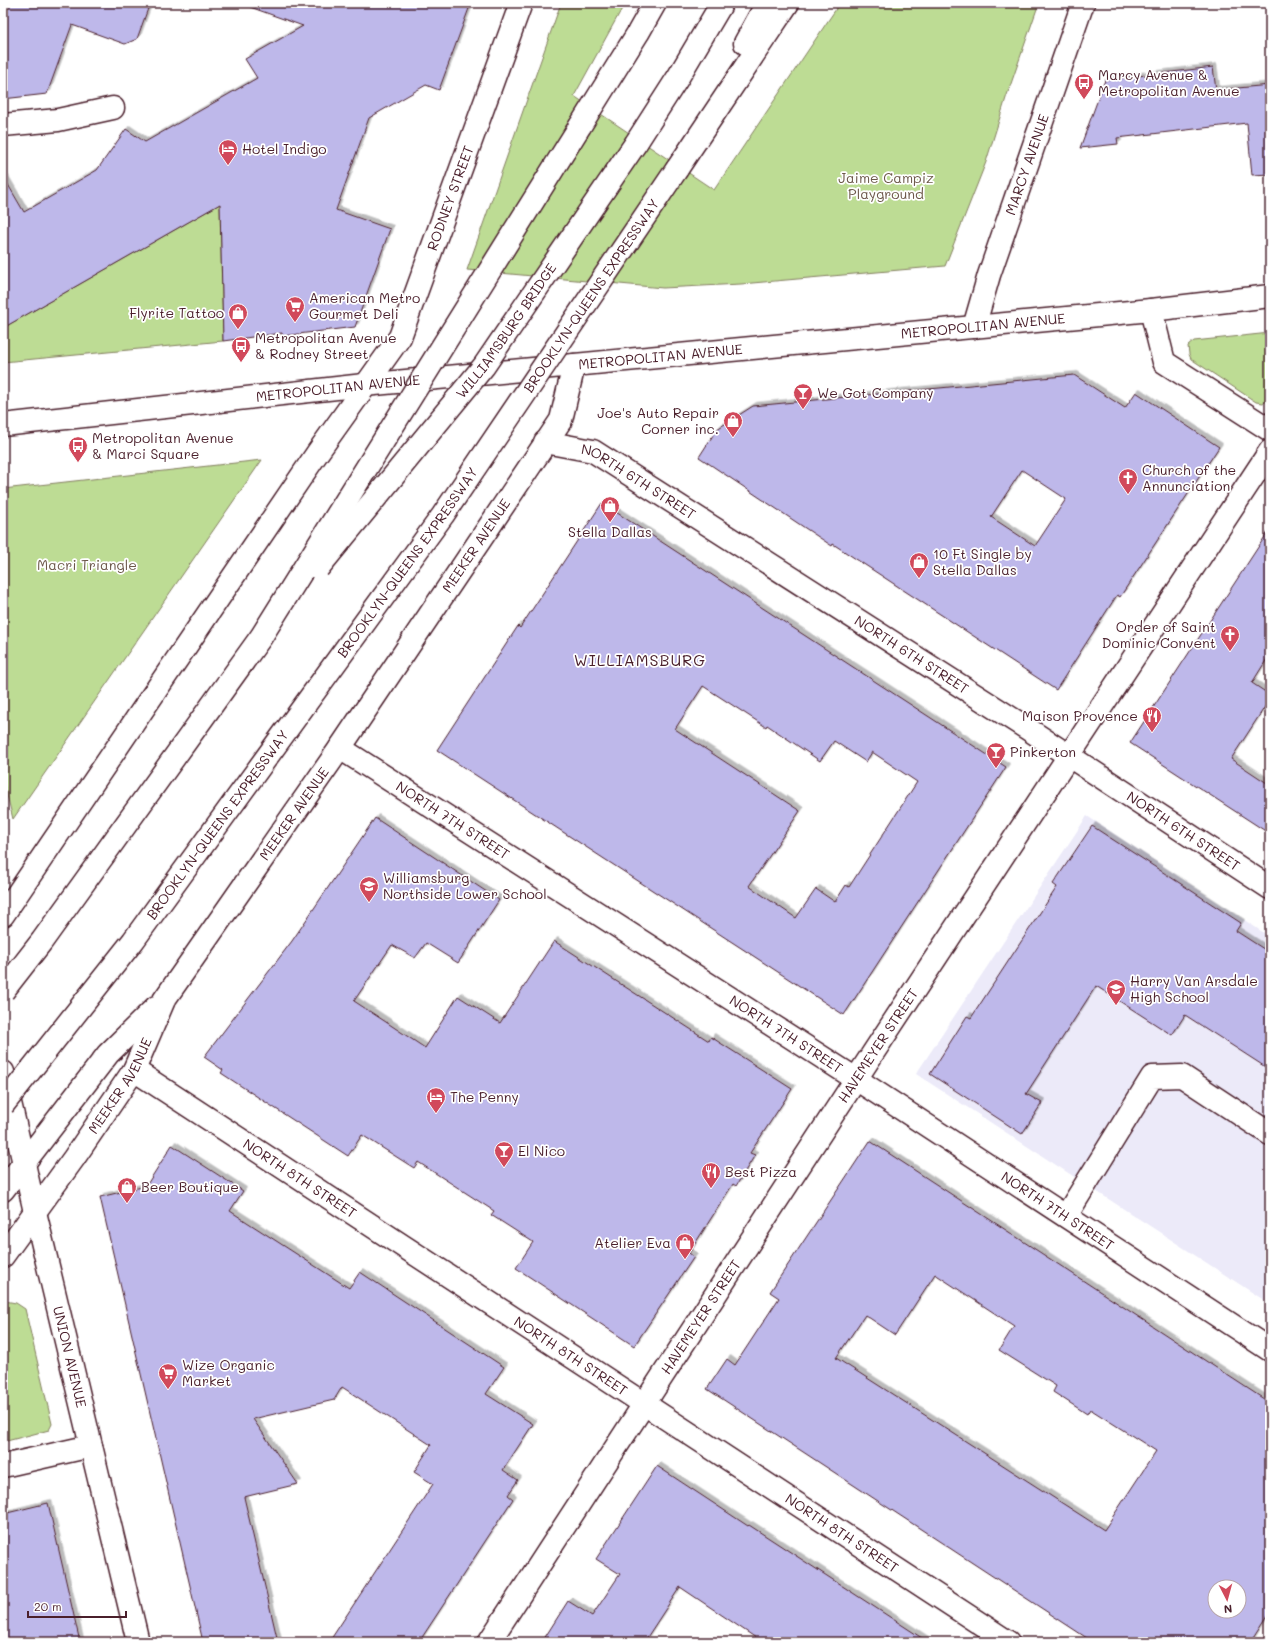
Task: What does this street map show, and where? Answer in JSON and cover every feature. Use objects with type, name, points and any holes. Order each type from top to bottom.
[{"type":"main road","name":"RODNEY STREET","points":[[364,385],[400,337],[521,3]]},
{"type":"main road","points":[[3,991],[42,941],[262,637],[638,33],[654,3]]},
{"type":"main road","name":"WILLIAMSBURG BRIDGE","points":[[262,637],[484,366],[636,143],[677,79],[722,3]]},
{"type":"main road","points":[[676,169],[767,3]]},
{"type":"main road","name":"BROOKLYN-QUEENS EXPRESSWAY","points":[[3,1105],[133,941],[443,515],[788,3]]},
{"type":"main road","name":"MARCY AVENUE","points":[[974,327],[989,275],[1083,3]]},
{"type":"main road","points":[[3,125],[58,120],[113,108]]},
{"type":"main road","name":"METROPOLITAN AVENUE","points":[[3,424],[364,385],[1152,310],[1270,296]]},
{"type":"main road","points":[[1152,310],[1164,362],[1270,430]]},
{"type":"main road","name":"MEEKER AVENUE","points":[[3,1256],[134,1070],[164,1000],[340,748],[561,420],[574,365]]},
{"type":"main road","points":[[3,915],[364,385]]},
{"type":"main road","name":"NORTH 6TH STREET","points":[[545,442],[593,450],[1069,756],[1270,888]]},
{"type":"main road","name":"HAVEMEYER STREET","points":[[489,1642],[856,1079],[1270,451]]},
{"type":"main road","name":"NORTH 7TH STREET","points":[[340,748],[856,1079],[1270,1350]]},
{"type":"main road","points":[[3,1190],[108,1054],[164,1000]]},
{"type":"main road","name":"NORTH 8TH STREET","points":[[134,1070],[1008,1642]]},
{"type":"main road","name":"UNION AVENUE","points":[[3,1072],[138,1642]]},
{"type":"main road","points":[[1066,1216],[1152,1077],[1182,1076],[1270,1134]]},
{"type":"main road","points":[[3,1466],[91,1446]]},
{"type":"shaded area","name":"Harry Van Arsdale High School","points":[[1087,816],[1270,937],[1270,1304],[916,1074]]},
{"type":"green space","name":"Jaime Campiz Playground","points":[[561,3],[625,3],[574,96],[714,190],[840,3],[1039,3],[1006,98],[986,162],[945,266],[741,284],[663,288],[467,270]]},
{"type":"green space","points":[[220,204],[223,341],[3,362],[3,328]]},
{"type":"green space","points":[[1270,333],[1270,400],[1263,403],[1256,402],[1191,359],[1189,354],[1188,346],[1194,341]]},
{"type":"green space","name":"Macri Triangle","points":[[262,460],[13,819],[3,779],[3,489]]},
{"type":"green space","points":[[5,1301],[16,1303],[25,1309],[52,1424],[49,1430],[3,1442],[3,1303]]},
{"type":"building","points":[[3,3],[150,3],[137,39],[125,44],[72,25],[47,94],[3,99]]},
{"type":"building","name":"Hotel Indigo","points":[[251,3],[471,3],[439,90],[426,85],[369,118],[336,210],[390,229],[355,327],[282,336],[282,333],[223,341],[220,204],[3,328],[3,176],[24,212],[97,170],[126,129],[145,142],[257,78],[245,59],[303,26],[250,7]]},
{"type":"building","points":[[1213,67],[1216,90],[1270,85],[1270,174],[1252,175],[1247,123],[1117,138],[1118,144],[1080,148],[1105,80]]},
{"type":"building","points":[[1074,375],[1125,408],[1136,392],[1219,447],[1120,597],[1117,595],[1056,690],[833,544],[832,546],[699,457],[717,429],[753,406]],"holes":[[[1022,470],[1066,499],[1035,546],[991,517]]]},
{"type":"building","points":[[602,503],[1006,767],[844,1015],[437,750],[518,626],[520,628]],"holes":[[[703,686],[766,727],[767,725],[820,761],[834,741],[866,762],[872,752],[917,782],[849,887],[846,885],[835,902],[816,889],[796,918],[749,886],[800,811],[675,729]]]},
{"type":"building","points":[[1270,529],[1270,654],[1252,683],[1270,695],[1270,699],[1231,759],[1270,785],[1270,834],[1130,743]]},
{"type":"building","points":[[375,818],[499,900],[458,963],[426,943],[415,958],[392,945],[354,1001],[425,1048],[458,996],[500,1023],[554,941],[709,1041],[711,1037],[792,1089],[750,1153],[755,1155],[736,1186],[733,1184],[689,1253],[694,1257],[634,1346],[516,1268],[533,1242],[491,1215],[494,1211],[418,1162],[414,1168],[362,1135],[348,1156],[221,1073],[223,1070],[204,1057],[292,941]]},
{"type":"building","points":[[1092,826],[1241,923],[1236,931],[1270,953],[1270,1070],[1185,1015],[1172,1035],[1096,986],[1026,1094],[1042,1103],[1022,1134],[930,1074],[967,1016],[971,1018],[1057,887],[1053,884]]},
{"type":"building","points":[[870,1141],[1270,1403],[1270,1612],[1251,1642],[1093,1642],[707,1389],[727,1359],[735,1365],[779,1298],[770,1292]],"holes":[[[935,1274],[1014,1326],[999,1350],[1056,1386],[1053,1392],[1087,1414],[1090,1409],[1156,1451],[1104,1530],[836,1358],[865,1315],[895,1335]]]},
{"type":"building","points":[[172,1145],[243,1191],[230,1211],[349,1288],[360,1272],[504,1367],[486,1394],[533,1424],[503,1470],[518,1480],[508,1495],[513,1499],[419,1642],[329,1642],[433,1484],[414,1472],[431,1445],[342,1387],[334,1400],[253,1419],[298,1484],[244,1497],[278,1642],[203,1642],[100,1197],[146,1186]]},
{"type":"building","points":[[657,1466],[928,1642],[762,1642],[680,1587],[644,1642],[542,1642],[568,1601],[592,1616],[620,1574],[596,1559]]},
{"type":"building","points":[[48,1503],[80,1642],[3,1642],[3,1514]]},
{"type":"place","name":"Marcy Avenue & Metropolitan Avenue","points":[[1084,100]]},
{"type":"place","name":"Hotel Indigo","points":[[228,166]]},
{"type":"place","name":"American Metro Gourmet Deli","points":[[295,323]]},
{"type":"place","name":"Flyrite Tattoo","points":[[238,330]]},
{"type":"place","name":"Metropolitan Avenue & Rodney Street","points":[[241,363]]},
{"type":"place","name":"We Got Company","points":[[803,410]]},
{"type":"place","name":"Joe's Auto Repair Corner inc.","points":[[733,438]]},
{"type":"place","name":"Metropolitan Avenue & Marci Square","points":[[78,463]]},
{"type":"place","name":"Church of the Annunciation","points":[[1128,495]]},
{"type":"place","name":"Stella Dallas","points":[[610,523]]},
{"type":"place","name":"10 Ft Single by Stella Dallas","points":[[919,579]]},
{"type":"place","name":"Order of Saint Dominic Convent","points":[[1230,652]]},
{"type":"place","name":"Maison Provence","points":[[1152,733]]},
{"type":"place","name":"Pinkerton","points":[[996,769]]},
{"type":"place","name":"Williamsburg Northside Lower School","points":[[369,903]]},
{"type":"place","name":"Harry Van Arsdale High School","points":[[1116,1006]]},
{"type":"place","name":"The Penny","points":[[436,1114]]},
{"type":"place","name":"El Nico","points":[[504,1168]]},
{"type":"place","name":"Best Pizza","points":[[711,1189]]},
{"type":"place","name":"Beer Boutique","points":[[127,1204]]},
{"type":"place","name":"Atelier Eva","points":[[685,1260]]},
{"type":"place","name":"Wize Organic Market","points":[[168,1390]]},
{"type":"district","name":"WILLIAMSBURG","points":[[640,660]]}]
